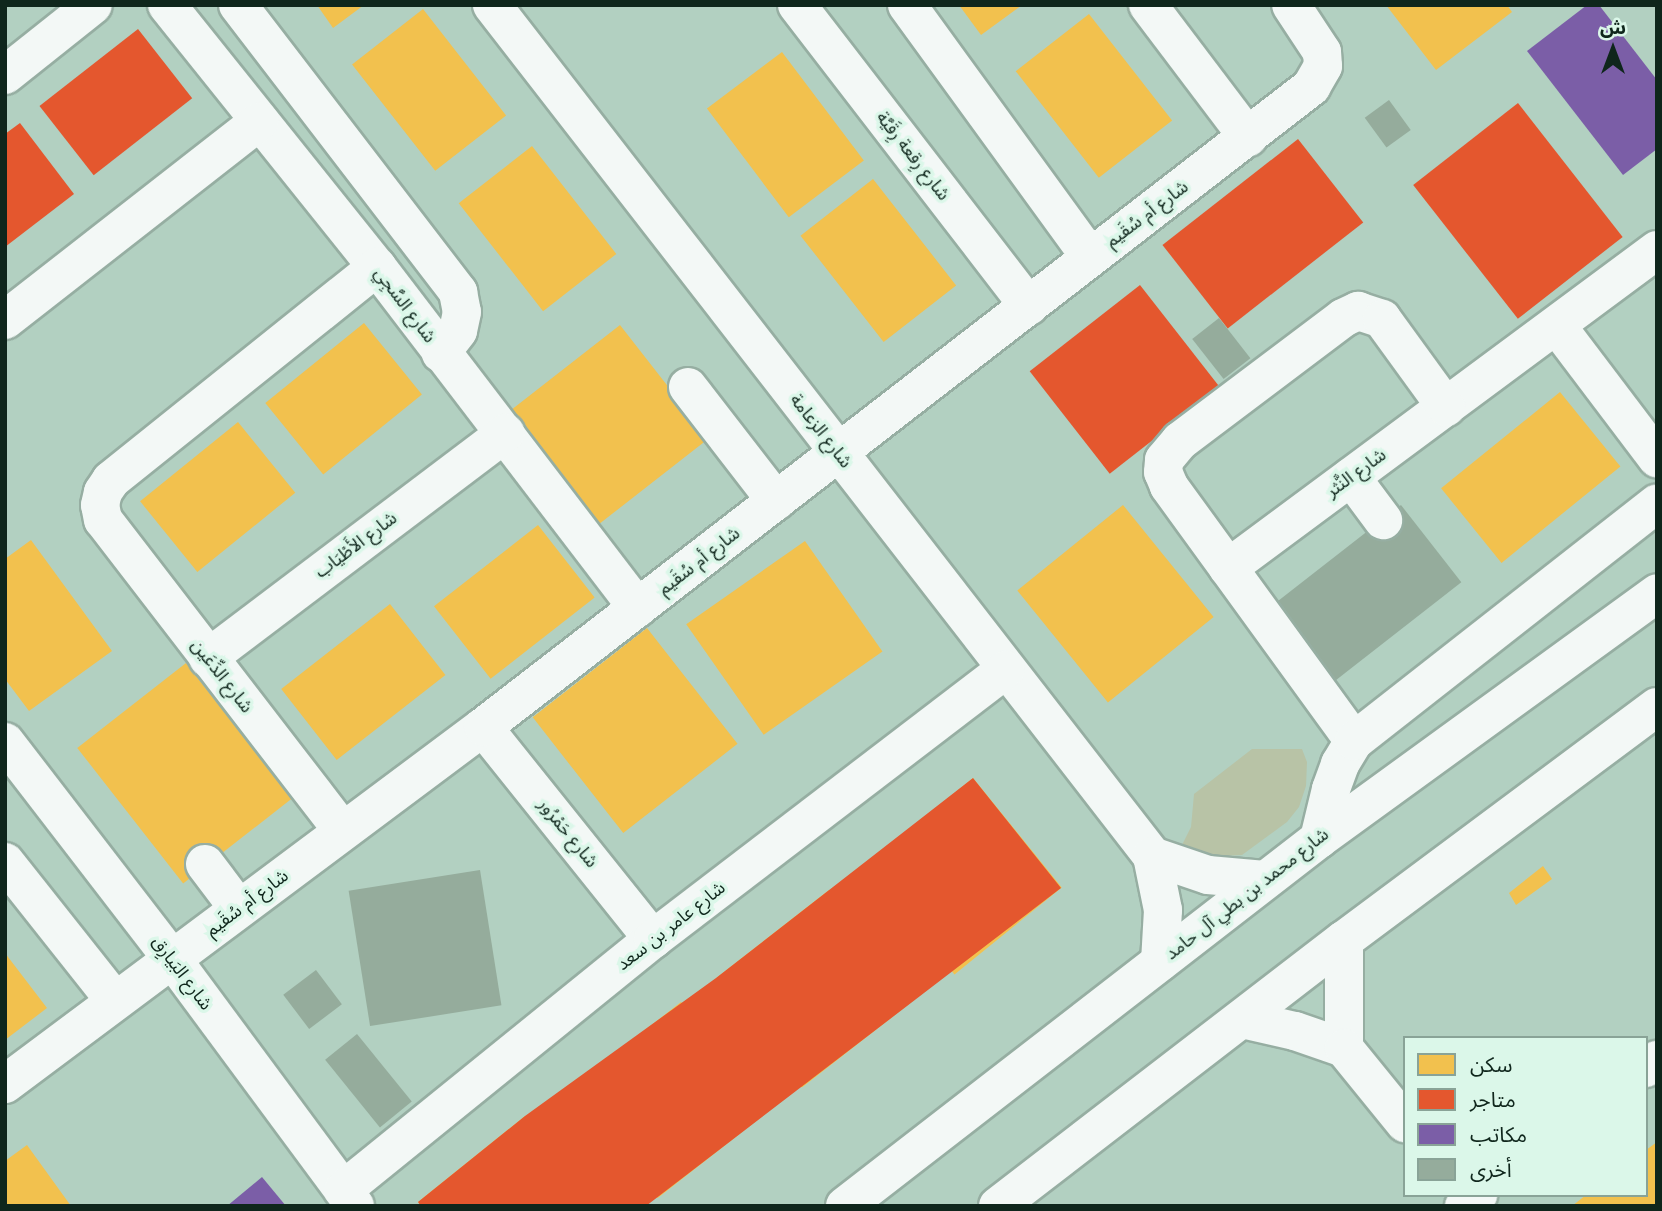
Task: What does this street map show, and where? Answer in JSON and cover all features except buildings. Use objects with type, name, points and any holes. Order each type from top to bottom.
[{"type":"street","points":[[11,60],[93,5]]},
{"type":"street","name":"شارع السَّجِي","points":[[167,5],[377,267],[638,608]]},
{"type":"street","points":[[238,5],[458,292],[462,312],[458,331],[441,353]]},
{"type":"street","name":"شارع الزعامة","points":[[492,5],[1005,670],[1152,856],[1163,910],[1160,962]]},
{"type":"street","name":"شارع رِقعة رِقَيَّة","points":[[797,5],[1029,306]]},
{"type":"street","points":[[907,5],[1090,257]]},
{"type":"street","points":[[1148,5],[1248,136]]},
{"type":"street","name":"شارع أم سُقَيم","points":[[5,1084],[483,727],[1311,87],[1323,66],[1316,39],[1291,5]]},
{"type":"street","points":[[5,320],[260,121]]},
{"type":"street","name":"شارع النَّثر","points":[[1228,568],[1657,250]]},
{"type":"street","name":"شارع الدِّعَين","points":[[342,830],[103,520],[100,505],[111,480],[377,267]]},
{"type":"street","points":[[1354,741],[1169,486],[1163,472],[1164,460],[1180,441],[1343,318],[1358,312],[1382,319],[1446,407]]},
{"type":"street","points":[[1557,326],[1657,457]]},
{"type":"street","points":[[688,387],[776,501]]},
{"type":"street","name":"شارع الأَطْيَاب","points":[[208,658],[505,433]]},
{"type":"street","points":[[1351,477],[1383,520]]},
{"type":"street","points":[[1319,839],[1331,789],[1340,764],[1354,741],[1657,503]]},
{"type":"street","name":"شارع محمد بن بطي آل حامد","points":[[845,1206],[1319,839],[1657,593]]},
{"type":"street","name":"شارع عامر بن سعد","points":[[349,1198],[653,939],[1005,670]]},
{"type":"street","points":[[998,1206],[1344,940],[1657,707]]},
{"type":"street","name":"شارع حَمْرُور","points":[[483,727],[653,939]]},
{"type":"street","name":"شارع البَيارِق","points":[[5,742],[173,960],[349,1198]]},
{"type":"street","points":[[1152,856],[1208,875],[1265,880]]},
{"type":"street","points":[[5,862],[114,1001]]},
{"type":"street","points":[[205,864],[239,909]]},
{"type":"street","points":[[1344,940],[1344,1048]]},
{"type":"street","points":[[1242,1019],[1295,1031],[1344,1048],[1403,1121]]},
{"type":"green space","points":[[1252,749],[1302,749],[1307,762],[1306,786],[1299,807],[1287,822],[1242,855],[1206,857],[1182,845],[1191,827],[1194,794]]}]
